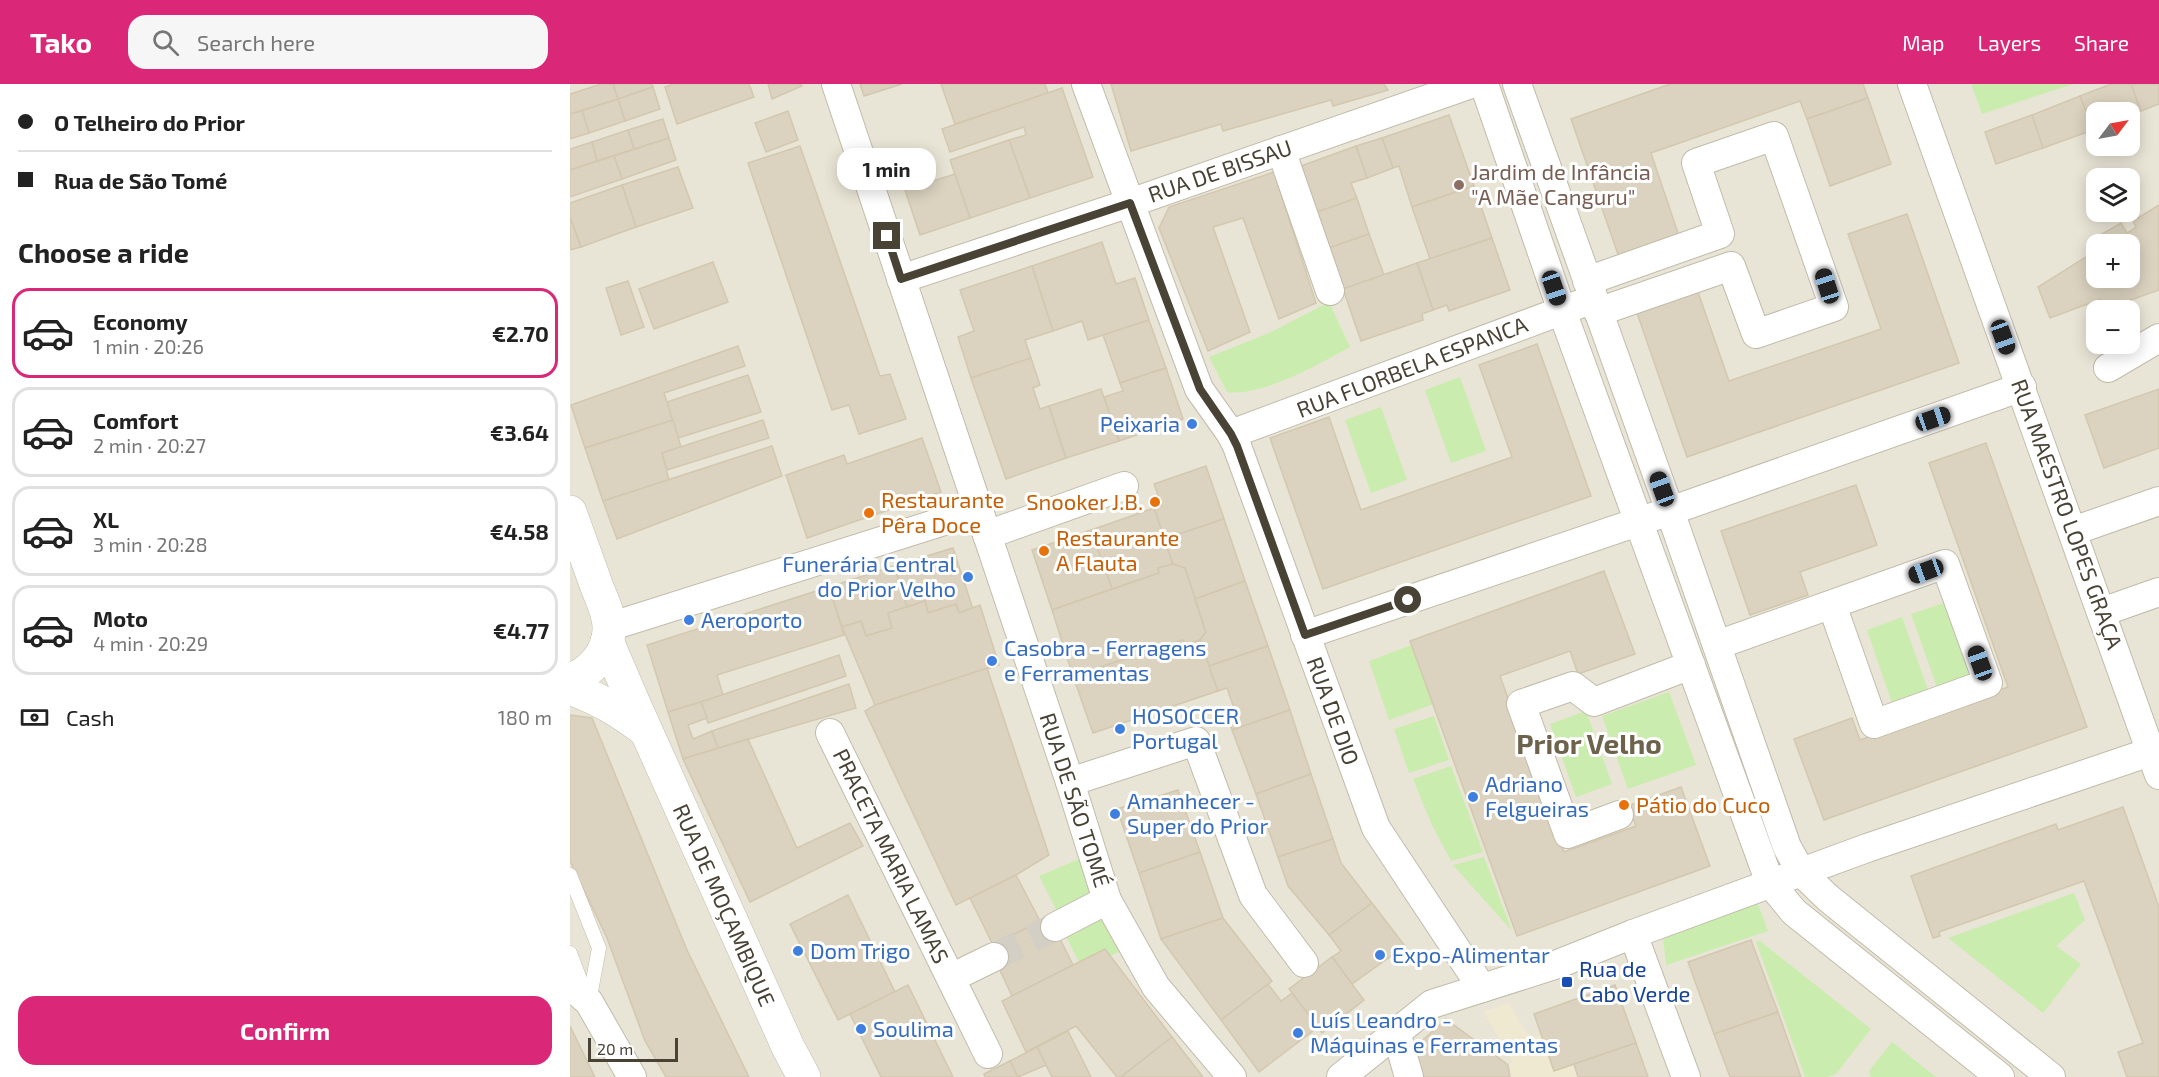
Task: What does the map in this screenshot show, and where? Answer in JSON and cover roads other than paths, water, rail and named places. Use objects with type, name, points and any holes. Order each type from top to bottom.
[{"type":"street","name":"RUA DE SÃO TOMÉ","points":[[836,84],[1070,782],[1107,900],[1156,987],[1232,1077]]},
{"type":"street","name":"RUA DE DIO","points":[[1086,84],[1200,389],[1231,434],[1376,828],[1482,988]]},
{"type":"street","name":"RUA DE BISSAU","points":[[901,279],[1130,203],[1471,84]]},
{"type":"street","points":[[1484,84],[1562,311],[1770,883],[1794,912],[2000,1077]]},
{"type":"street","points":[[1517,84],[1787,847],[1801,872],[1828,897],[2051,1077]]},
{"type":"street","name":"RUA MAESTRO LOPES GRAÇA","points":[[1912,84],[2156,759]]},
{"type":"street","points":[[1774,136],[1834,307],[1756,334],[1731,266],[1696,163],[1774,136]]},
{"type":"street","points":[[1281,150],[1330,291]]},
{"type":"street","points":[[1593,298],[1720,234]]},
{"type":"street","points":[[1593,298],[1731,266]]},
{"type":"street","name":"RUA FLORBELA ESPANCA","points":[[1231,434],[1593,298]]},
{"type":"street","points":[[2108,368],[2159,338]]},
{"type":"street","points":[[1305,635],[1670,511],[2022,387]]},
{"type":"street","points":[[570,680],[580,677],[594,666],[602,653],[608,634],[983,523],[1124,486]]},
{"type":"street","points":[[2073,531],[2159,501]]},
{"type":"street","points":[[570,512],[598,590]]},
{"type":"street","points":[[1717,645],[1945,564],[1988,683],[1874,724],[1832,605]]},
{"type":"street","points":[[570,569],[584,576],[598,590]]},
{"type":"street","name":"RUA DE MOÇAMBIQUE","points":[[598,590],[606,609],[608,634],[647,733],[783,1036],[804,1077]]},
{"type":"street","points":[[2102,612],[2159,592]]},
{"type":"street","points":[[1619,815],[1568,834],[1521,704],[1573,686],[1594,702],[1691,665]]},
{"type":"street","name":"RUA DE MOÇAMBIQUE","points":[[570,688],[601,700],[624,714],[647,733]]},
{"type":"street","name":"PRACETA MARIA LAMAS","points":[[830,733],[988,1054]]},
{"type":"street","points":[[1070,782],[1196,741],[1253,896],[1304,963]]},
{"type":"street","points":[[1341,1077],[1432,1004],[1558,964],[1801,872],[2156,759]]},
{"type":"street","points":[[1054,927],[1107,900]]},
{"type":"street","points":[[1633,934],[1686,1077]]},
{"type":"street","name":"PRACETA MARIA LAMAS","points":[[951,978],[994,957]]},
{"type":"street","points":[[579,994],[632,1077]]},
{"type":"street","points":[[1396,1032],[1409,1077]]},
{"type":"lane","points":[[570,875],[599,948],[579,994]]},
{"type":"lane","points":[[570,953],[579,994]]},
{"type":"tunnel","points":[[994,957],[1055,927]]},
{"type":"place","name":"Jardim de Infância \"A Mãe Canguru\"","points":[[1459,185]]},
{"type":"place","name":"Peixaria","points":[[1192,424]]},
{"type":"place","name":"Snooker J.B.","points":[[1155,502]]},
{"type":"place","name":"Restaurante Pêra Doce","points":[[869,513]]},
{"type":"place","name":"Restaurante A Flauta","points":[[1044,551]]},
{"type":"place","name":"Funerária Central do Prior Velho","points":[[968,577]]},
{"type":"place","name":"Aeroporto","points":[[689,620]]},
{"type":"place","name":"Casobra - Ferragens e Ferramentas","points":[[992,661]]},
{"type":"place","name":"HOSOCCER Portugal","points":[[1120,729]]},
{"type":"place","name":"Adriano Felgueiras","points":[[1473,797]]},
{"type":"place","name":"Pátio do Cuco","points":[[1624,805]]},
{"type":"place","name":"Amanhecer - Super do Prior","points":[[1115,814]]},
{"type":"place","name":"Dom Trigo","points":[[798,951]]},
{"type":"place","name":"Expo-Alimentar","points":[[1380,955]]},
{"type":"place","name":"Rua de Cabo Verde","points":[[1567,982]]},
{"type":"place","name":"Soulima","points":[[861,1029]]},
{"type":"place","name":"Luís Leandro - Máquinas e Ferramentas","points":[[1298,1033]]},
{"type":"district","name":"Prior Velho","points":[[1589,744]]}]
